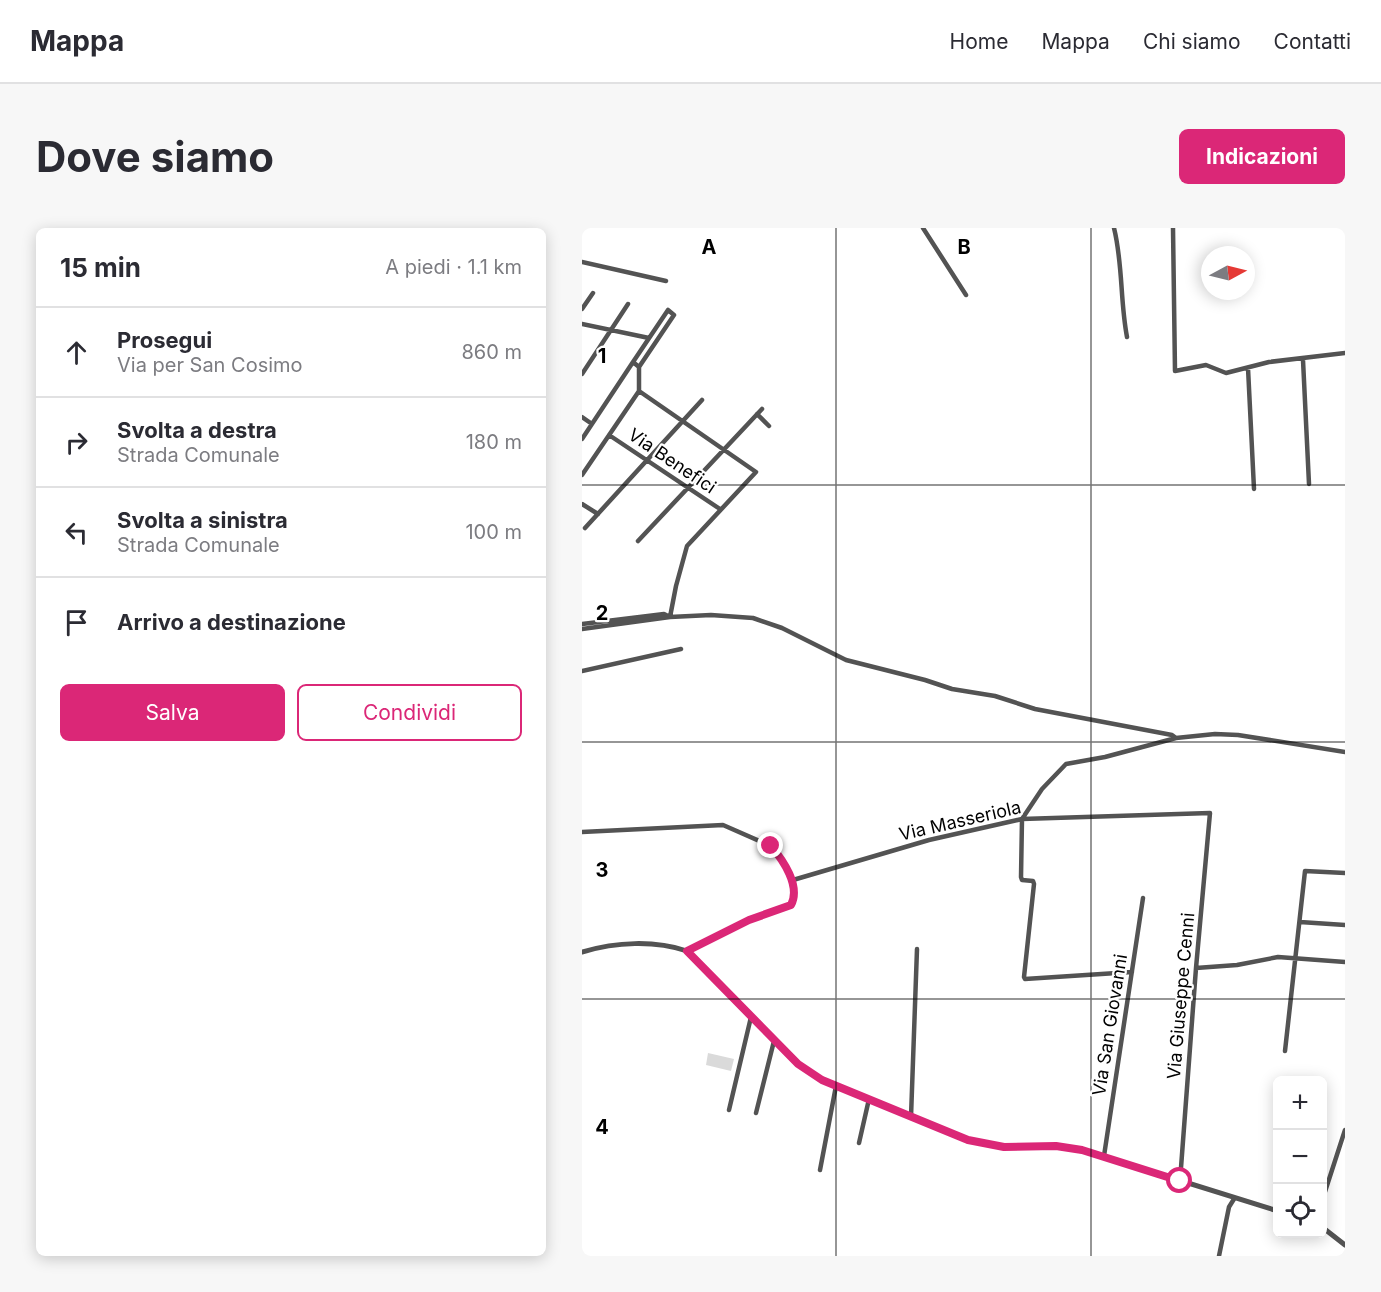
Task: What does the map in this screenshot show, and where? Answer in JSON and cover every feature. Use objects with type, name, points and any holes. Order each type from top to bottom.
[{"type":"street","points":[[923,228],[966,295]]},
{"type":"street","points":[[1114,228],[1119,253],[1127,337]]},
{"type":"street","points":[[1173,228],[1175,371],[1206,365],[1226,373],[1269,363],[1345,353]]},
{"type":"street","points":[[582,262],[666,281]]},
{"type":"street","points":[[582,309],[593,293]]},
{"type":"street","points":[[582,374],[628,304]]},
{"type":"street","points":[[582,439],[668,310],[674,315],[639,367],[639,391],[582,475]]},
{"type":"street","points":[[582,324],[649,338]]},
{"type":"street","points":[[1303,360],[1310,484]]},
{"type":"street","points":[[633,362],[639,367]]},
{"type":"street","points":[[1248,368],[1254,489]]},
{"type":"street","points":[[639,391],[756,472],[687,546],[670,617]]},
{"type":"street","points":[[585,528],[702,400]]},
{"type":"street","points":[[638,541],[762,409]]},
{"type":"street","points":[[757,414],[769,426]]},
{"type":"street","points":[[582,417],[592,424]]},
{"type":"street","name":"Via Benefici","points":[[609,435],[720,509]]},
{"type":"street","points":[[582,504],[598,514]]},
{"type":"street","points":[[582,624],[664,614],[670,617]]},
{"type":"street","points":[[582,629],[670,617],[711,615],[753,618],[782,628],[846,660],[952,689],[995,696],[1035,709],[1172,735],[1176,738]]},
{"type":"street","points":[[582,671],[681,649]]},
{"type":"street","points":[[1132,972],[1025,979],[1034,884],[1033,881],[1022,880],[1021,877],[1022,819],[1042,789],[1066,764],[1106,757],[1176,738],[1215,734],[1238,735],[1345,752]]},
{"type":"street","name":"Via Masseriola","points":[[793,880],[928,840],[1022,819],[1210,813]]},
{"type":"street","name":"Via Giuseppe Cenni","points":[[1180,1181],[1210,813]]},
{"type":"street","points":[[582,832],[723,825],[771,846],[793,880],[794,900],[791,905],[749,920],[687,951]]},
{"type":"street","points":[[1286,1051],[1305,871],[1345,873]]},
{"type":"street","name":"Via San Giovanni","points":[[1104,1156],[1143,898]]},
{"type":"street","points":[[1300,922],[1345,925]]},
{"type":"street","points":[[582,952],[648,943],[687,951],[805,1070],[836,1086],[968,1140],[1004,1147],[1056,1146],[1082,1150],[1273,1210]]},
{"type":"street","points":[[911,1117],[917,950]]},
{"type":"street","points":[[1196,968],[1237,965],[1278,957],[1345,962]]},
{"type":"street","points":[[729,1110],[751,1017]]},
{"type":"street","points":[[756,1113],[774,1041]]},
{"type":"street","points":[[820,1170],[836,1086]]},
{"type":"street","points":[[859,1143],[869,1099]]},
{"type":"street","points":[[1327,1188],[1345,1130]]},
{"type":"street","points":[[1219,1256],[1229,1207],[1234,1199]]},
{"type":"street","points":[[1327,1230],[1345,1245]]},
{"type":"shaded area","points":[[708,1053],[734,1059],[731,1071],[706,1065]]},
{"type":"route","points":[[771,846],[793,880],[794,900],[791,905],[749,920],[687,951],[798,1064],[822,1080],[968,1140],[1004,1147],[1056,1146],[1082,1150],[1180,1181]]}]
